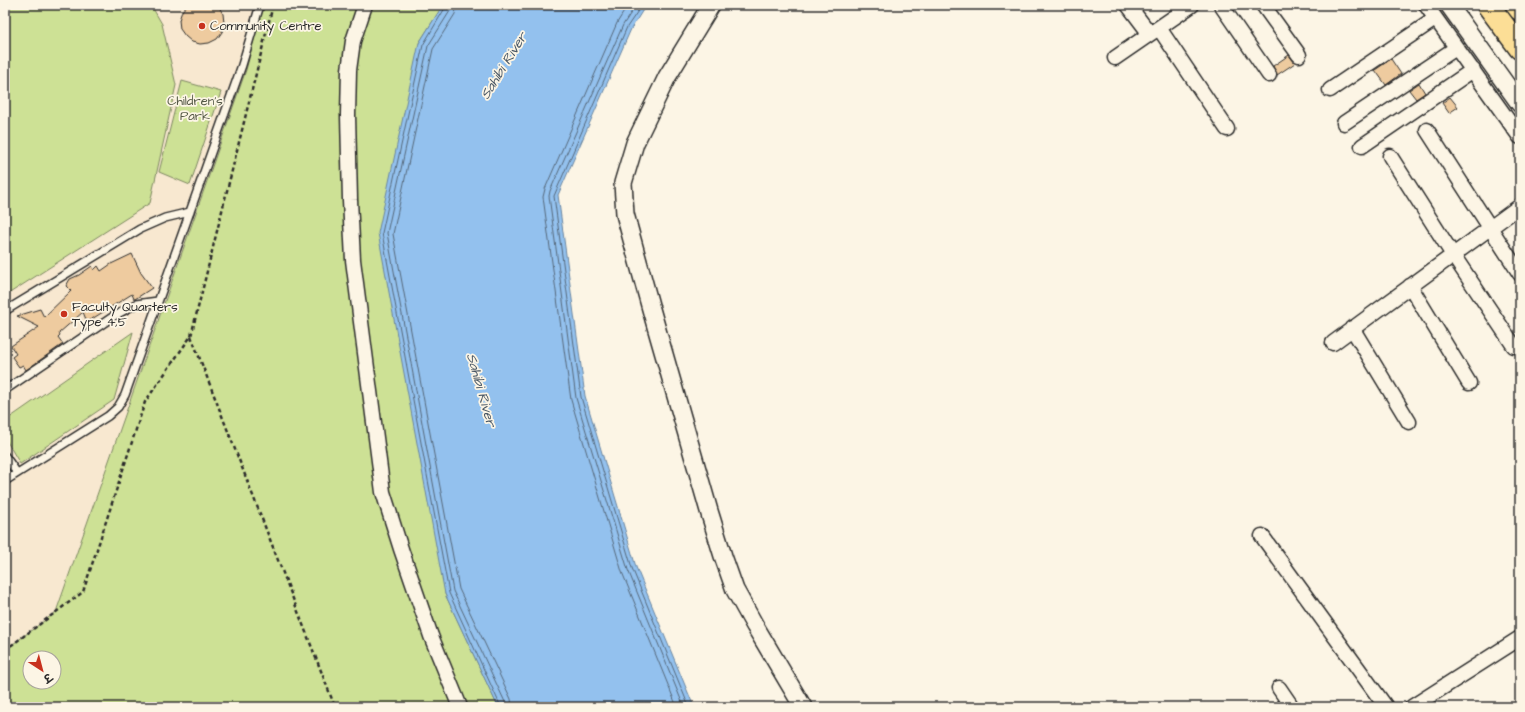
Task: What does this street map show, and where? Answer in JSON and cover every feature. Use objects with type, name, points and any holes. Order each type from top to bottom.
[{"type":"highway","points":[[1488,5],[1520,48]]},
{"type":"highway","points":[[1517,5],[1520,9]]},
{"type":"street","points":[[365,5],[353,42],[349,70],[348,115],[350,200],[353,260],[383,492],[428,629],[460,707]]},
{"type":"street","points":[[711,5],[667,77],[634,143],[622,183],[625,214],[650,309],[707,504],[732,583],[754,626],[803,707]]},
{"type":"street","points":[[1128,5],[1154,31],[1227,129]]},
{"type":"street","points":[[1221,5],[1269,75]]},
{"type":"street","points":[[1263,5],[1299,55]]},
{"type":"street","points":[[1426,5],[1520,138]]},
{"type":"street","points":[[1449,5],[1520,104]]},
{"type":"street","points":[[1115,58],[1185,7]]},
{"type":"street","points":[[1330,90],[1435,19]]},
{"type":"street","points":[[1344,123],[1456,48]]},
{"type":"street","points":[[1362,146],[1473,70]]},
{"type":"street","points":[[1426,130],[1520,274]]},
{"type":"street","points":[[1390,156],[1453,255],[1514,346]]},
{"type":"street","points":[[1333,342],[1520,206]]},
{"type":"street","points":[[1410,286],[1470,383]]},
{"type":"street","points":[[1352,328],[1409,422]]},
{"type":"street","points":[[1262,536],[1386,707]]},
{"type":"street","points":[[1412,707],[1520,638]]},
{"type":"street","points":[[1279,688],[1292,707]]},
{"type":"lane","points":[[5,481],[108,416],[118,406],[125,395],[242,65],[260,5]]},
{"type":"lane","points":[[5,311],[140,229],[165,218],[190,212]]},
{"type":"lane","points":[[5,390],[114,316],[136,304],[158,301]]},
{"type":"lane","points":[[5,456],[17,474]]},
{"type":"path","points":[[5,650],[83,592],[145,402],[191,336],[272,5]]},
{"type":"path","points":[[191,336],[335,707]]},
{"type":"shaded area","points":[[5,5],[263,5],[246,70],[56,612],[5,650]]},
{"type":"green space","points":[[5,5],[151,5],[162,24],[176,85],[150,203],[5,296]]},
{"type":"green space","points":[[263,5],[443,5],[419,43],[445,594],[498,707],[5,707],[5,650],[56,612],[246,70]]},
{"type":"green space","name":"Children's Park","points":[[182,81],[221,92],[190,185],[159,172]]},
{"type":"green space","points":[[133,332],[114,400],[20,464],[5,438],[5,421]]},
{"type":"water","name":"Sahibi River","points":[[443,5],[646,5],[631,29],[558,195],[585,396],[636,567],[694,707],[498,707],[445,594],[378,233],[419,43]]},
{"type":"building","name":"Community Centre","points":[[187,5],[218,5],[223,14],[224,23],[222,32],[217,39],[209,43],[200,44],[192,42],[185,36],[180,29],[179,20],[182,11]]},
{"type":"building","points":[[1289,55],[1295,63],[1277,75],[1273,66]]},
{"type":"building","points":[[1391,59],[1401,74],[1386,85],[1375,70]]},
{"type":"building","points":[[1419,83],[1425,93],[1416,99],[1409,90]]},
{"type":"building","points":[[1450,97],[1458,107],[1449,113],[1442,103]]},
{"type":"building","name":"Faculty Quarters Type 4,5","points":[[132,254],[141,273],[152,288],[135,299],[132,294],[87,322],[83,312],[59,333],[60,335],[58,337],[63,344],[26,370],[23,365],[19,367],[12,357],[16,354],[11,346],[39,327],[17,316],[40,309],[44,317],[71,291],[66,286],[70,279],[92,266],[94,270],[98,266],[101,271],[111,264]]},
{"type":"place","name":"Community Centre","points":[[202,26]]},
{"type":"place","name":"Faculty Quarters Type 4,5","points":[[64,314]]}]
